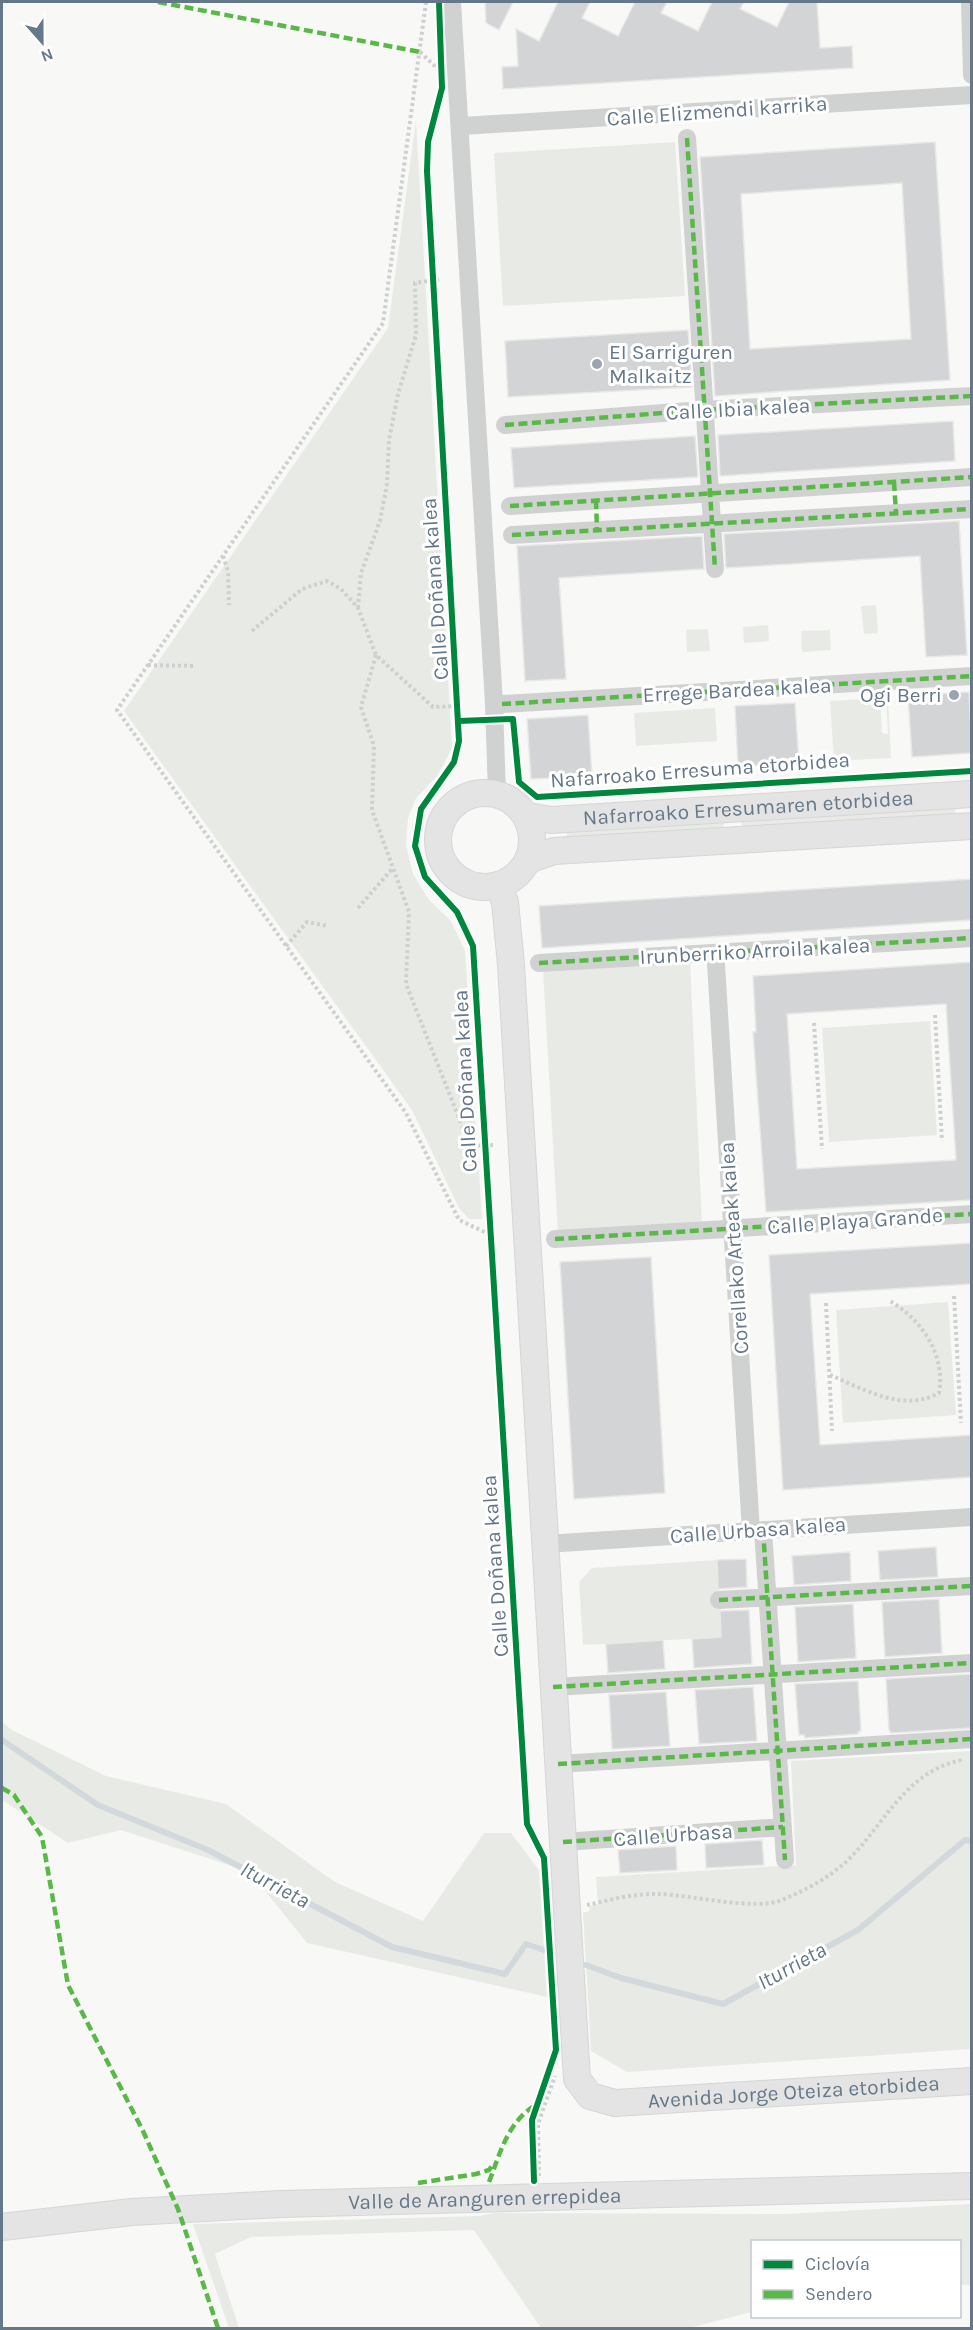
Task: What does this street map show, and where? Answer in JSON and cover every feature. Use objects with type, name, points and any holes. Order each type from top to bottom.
[{"type":"street","points":[[453,2],[462,126],[497,794]]},
{"type":"street","points":[[970,2],[972,75]]},
{"type":"street","name":"Calle Elizmendi karrika","points":[[462,126],[972,95]]},
{"type":"street","points":[[687,138],[715,569]]},
{"type":"street","name":"Calle Ibia kalea","points":[[505,425],[703,410],[972,396]]},
{"type":"street","points":[[510,506],[972,477]]},
{"type":"street","points":[[894,482],[896,513]]},
{"type":"street","points":[[596,500],[597,530]]},
{"type":"street","points":[[512,536],[972,509]]},
{"type":"street","name":"Errege Bardea kalea","points":[[502,704],[972,676]]},
{"type":"street","points":[[478,794],[497,794],[511,800],[527,816],[532,838],[528,860],[518,873],[498,885],[477,886],[456,877],[442,857],[438,833],[447,813],[459,801],[478,794]]},
{"type":"street","name":"Nafarroako Erresumaren etorbidea","points":[[527,816],[551,820],[972,794]]},
{"type":"street","name":"Nafarroako Erresumaren etorbidea","points":[[528,860],[554,851],[972,826]]},
{"type":"street","points":[[498,885],[505,902],[511,965],[563,1842]]},
{"type":"street","name":"Irunberriko Arroila kalea","points":[[539,963],[972,938]]},
{"type":"street","name":"Corellako Arteak kalea","points":[[717,964],[757,1530]]},
{"type":"street","name":"Calle Playa Grande","points":[[555,1239],[972,1214]]},
{"type":"street","name":"Calle Urbasa kalea","points":[[545,1544],[972,1517]]},
{"type":"street","points":[[757,1530],[768,1598],[785,1860]]},
{"type":"street","points":[[719,1600],[972,1586]]},
{"type":"street","points":[[554,1687],[972,1663]]},
{"type":"street","points":[[558,1764],[972,1740]]},
{"type":"street","name":"Calle Urbasa","points":[[563,1842],[783,1827]]},
{"type":"street","name":"Avenida Jorge Oteiza etorbidea","points":[[563,1842],[577,2079],[590,2097],[615,2103],[972,2081]]},
{"type":"street","name":"Valle de Aranguren errepidea","points":[[2,2227],[132,2212],[280,2204],[972,2186]]},
{"type":"path","points":[[426,2],[383,323],[117,710],[406,1113],[459,1220],[491,1234]]},
{"type":"path","points":[[420,52],[442,77]]},
{"type":"path","points":[[442,63],[442,77]]},
{"type":"path","points":[[432,269],[434,291]]},
{"type":"path","points":[[358,608],[361,573],[380,522],[387,484],[389,440],[398,394],[416,335],[415,283],[442,279]]},
{"type":"path","points":[[223,556],[228,571],[229,605]]},
{"type":"path","points":[[252,631],[302,589],[327,581],[341,589],[358,608],[376,655],[434,707],[459,710]]},
{"type":"path","points":[[376,655],[362,707],[374,746],[372,810],[409,912],[406,984],[470,1146],[494,1145]]},
{"type":"path","points":[[148,665],[193,666]]},
{"type":"path","points":[[358,908],[392,869]]},
{"type":"path","points":[[286,946],[307,922],[328,926]]},
{"type":"path","points":[[934,1015],[942,1141]]},
{"type":"path","points":[[814,1023],[822,1149]]},
{"type":"path","points":[[490,1223],[491,1246]]},
{"type":"path","points":[[954,1296],[961,1423]]},
{"type":"path","points":[[830,1375],[882,1396],[905,1402],[924,1401],[939,1393],[942,1377],[938,1358],[929,1340],[909,1315],[888,1300]]},
{"type":"path","points":[[826,1303],[832,1431]]},
{"type":"path","points":[[536,2180],[532,2120],[555,2066]]},
{"type":"shaded area","points":[[416,120],[452,748],[438,775],[416,798],[408,818],[406,845],[413,874],[429,900],[451,921],[465,951],[482,1219],[469,1219],[459,1208],[412,1110],[124,711],[388,328]]},
{"type":"shaded area","points":[[675,142],[685,296],[503,306],[494,153]]},
{"type":"shaded area","points":[[876,605],[878,633],[864,634],[861,606]]},
{"type":"shaded area","points":[[768,625],[769,641],[744,643],[743,627]]},
{"type":"shaded area","points":[[708,629],[710,651],[687,652],[686,630]]},
{"type":"shaded area","points":[[830,630],[831,650],[802,652],[801,631]]},
{"type":"shaded area","points":[[886,697],[888,697],[891,758],[834,761],[830,701],[880,698],[882,733],[888,734]]},
{"type":"shaded area","points":[[715,708],[717,741],[636,746],[634,713]]},
{"type":"shaded area","points":[[955,808],[956,816],[742,829],[741,820]]},
{"type":"shaded area","points":[[723,821],[724,830],[567,839],[567,831]]},
{"type":"shaded area","points":[[690,960],[702,1224],[558,1233],[543,969]]},
{"type":"shaded area","points":[[930,1021],[937,1135],[829,1142],[822,1028]]},
{"type":"shaded area","points":[[948,1302],[956,1415],[843,1423],[836,1310]]},
{"type":"shaded area","points":[[717,1560],[721,1637],[583,1645],[579,1582],[592,1568]]},
{"type":"shaded area","points":[[2,1722],[12,1730],[106,1776],[226,1804],[335,1882],[423,1921],[484,1833],[511,1833],[539,1870],[547,1997],[307,1943],[250,1872],[121,1830],[68,1843],[2,1800]]},
{"type":"shaded area","points":[[971,1751],[971,2049],[627,2072],[591,2051],[583,1913],[589,1911],[590,1906],[598,1904],[596,1877],[796,1865],[791,1761]]},
{"type":"shaded area","points":[[971,2204],[971,2285],[961,2285],[961,2240],[751,2240],[751,2312],[689,2328],[541,2328],[474,2230],[251,2237],[215,2254],[239,2328],[229,2328],[193,2224],[480,2216],[493,2213],[787,2214]]},
{"type":"building","points":[[485,2],[513,2],[499,30],[486,23]]},
{"type":"building","points":[[558,2],[590,2],[582,18],[618,36],[635,2],[667,2],[661,13],[698,31],[712,2],[744,2],[740,9],[777,27],[789,2],[817,2],[820,48],[852,46],[853,68],[503,89],[502,67],[518,66],[516,29],[539,41]]},
{"type":"building","points":[[935,142],[950,380],[715,396],[700,157]],"holes":[[[902,183],[911,339],[750,349],[741,194]]]},
{"type":"building","name":"EI Sarriguren Malkaitz","points":[[688,330],[692,387],[508,397],[505,341]]},
{"type":"building","points":[[953,421],[955,461],[720,476],[718,435]]},
{"type":"building","points":[[695,436],[698,477],[514,488],[511,448]]},
{"type":"building","points":[[959,521],[967,655],[926,657],[920,556],[726,568],[724,534]]},
{"type":"building","points":[[702,536],[704,569],[559,578],[566,679],[525,681],[517,546]]},
{"type":"building","points":[[969,692],[972,753],[912,757],[908,696]]},
{"type":"building","points":[[795,703],[799,763],[738,767],[735,706]]},
{"type":"building","points":[[588,715],[592,776],[531,779],[527,719]]},
{"type":"building","points":[[972,879],[972,920],[542,948],[539,906]]},
{"type":"building","points":[[972,962],[972,1200],[766,1212],[753,1032],[756,1032],[753,976]],"holes":[[[946,1004],[956,1160],[797,1169],[787,1014]]]},
{"type":"building","points":[[972,1243],[972,1284],[810,1294],[820,1445],[972,1435],[972,1477],[783,1490],[769,1255]]},
{"type":"building","points":[[651,1257],[665,1493],[574,1499],[560,1262]]},
{"type":"building","points":[[936,1547],[938,1577],[880,1580],[878,1551]]},
{"type":"building","points":[[850,1552],[851,1581],[794,1585],[792,1556]]},
{"type":"building","points":[[746,1559],[747,1587],[718,1589],[717,1560]]},
{"type":"building","points":[[939,1599],[942,1653],[885,1657],[882,1602]]},
{"type":"building","points":[[853,1604],[856,1658],[798,1662],[795,1607]]},
{"type":"building","points":[[749,1610],[752,1664],[694,1668],[692,1639],[721,1637],[720,1611]]},
{"type":"building","points":[[663,1640],[665,1669],[608,1673],[606,1644]]},
{"type":"building","points":[[972,1674],[972,1728],[891,1733],[886,1679]]},
{"type":"building","points":[[858,1681],[861,1731],[858,1734],[805,1738],[804,1735],[799,1735],[795,1684]]},
{"type":"building","points":[[753,1687],[757,1741],[699,1744],[695,1690]]},
{"type":"building","points":[[666,1692],[670,1746],[612,1749],[609,1695]]},
{"type":"building","points":[[762,1840],[764,1865],[706,1868],[705,1844]]},
{"type":"building","points":[[676,1846],[677,1870],[620,1873],[618,1850]]},
{"type":"waterway","name":"Iturrieta","points":[[2,1740],[98,1805],[208,1850],[392,1947],[505,1974],[526,1944],[550,1952]]},
{"type":"waterway","name":"Iturrieta","points":[[586,1965],[621,1978],[723,2004],[858,1930],[965,1840],[972,1841]]},
{"type":"marked path","points":[[158,2],[420,52]]},
{"type":"marked path","points":[[687,138],[715,569]]},
{"type":"marked path","points":[[505,425],[703,410],[972,396]]},
{"type":"marked path","points":[[510,506],[972,477]]},
{"type":"marked path","points":[[894,482],[896,513]]},
{"type":"marked path","points":[[596,500],[597,530]]},
{"type":"marked path","points":[[512,535],[972,509]]},
{"type":"marked path","points":[[502,704],[972,676]]},
{"type":"marked path","points":[[539,963],[972,938]]},
{"type":"marked path","points":[[739,1228],[972,1214]]},
{"type":"marked path","points":[[555,1239],[726,1229]]},
{"type":"marked path","points":[[763,1530],[785,1860]]},
{"type":"marked path","points":[[719,1600],[972,1586]]},
{"type":"marked path","points":[[553,1687],[972,1663]]},
{"type":"marked path","points":[[558,1764],[972,1739]]},
{"type":"marked path","points":[[2,1788],[14,1795],[42,1837],[68,1985],[143,2131],[178,2209],[218,2328]]},
{"type":"marked path","points":[[563,1842],[783,1827]]},
{"type":"marked path","points":[[489,2182],[513,2127],[528,2110],[539,2103]]},
{"type":"marked path","points":[[418,2183],[476,2174],[489,2170],[494,2163]]},
{"type":"cycle path","name":"Calle Doñana kalea","points":[[439,2],[442,88],[428,142],[427,171],[459,741],[454,762],[421,809],[415,846],[425,877],[457,912],[473,946],[527,1824],[544,1858],[556,2050],[532,2120],[534,2181]]},
{"type":"cycle path","name":"Nafarroako Erresuma etorbidea","points":[[459,721],[513,719],[519,782],[537,797],[972,771]]},
{"type":"place","name":"EI Sarriguren Malkaitz","points":[[597,364]]},
{"type":"place","name":"Ogi Berri","points":[[954,695]]}]
